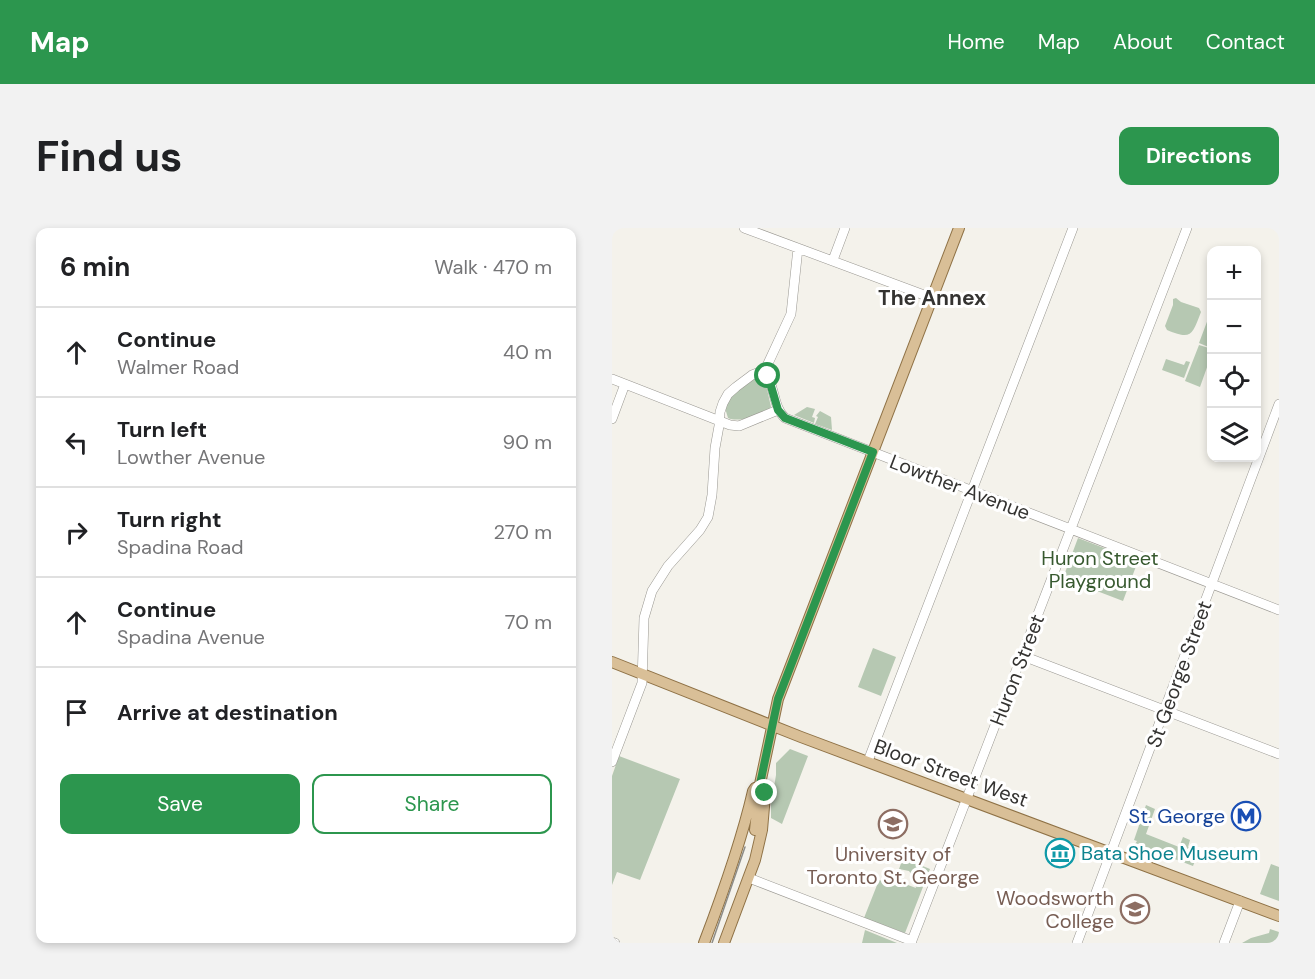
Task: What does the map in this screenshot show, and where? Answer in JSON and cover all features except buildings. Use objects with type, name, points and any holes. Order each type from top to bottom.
[{"type":"main road","points":[[724,943],[749,878],[754,830],[753,791],[760,784],[778,699],[959,228]]},
{"type":"main road","name":"Bloor Street West","points":[[612,662],[771,725],[1279,916]]},
{"type":"main road","points":[[704,943],[728,880],[754,830],[765,793],[760,784]]},
{"type":"street","points":[[744,228],[932,298]]},
{"type":"street","points":[[833,260],[845,228]]},
{"type":"street","points":[[868,761],[1073,228]]},
{"type":"street","name":"Huron Street","points":[[911,942],[1187,228]]},
{"type":"street","points":[[763,372],[783,335],[791,314],[798,248]]},
{"type":"street","points":[[612,379],[718,420],[730,425],[739,426],[778,410],[768,376],[763,372],[752,375],[728,394],[718,420],[708,517],[700,530],[668,566],[652,591],[644,618],[642,683],[612,762]]},
{"type":"street","points":[[612,419],[625,384]]},
{"type":"street","name":"St George Street","points":[[1077,943],[1279,404]]},
{"type":"street","name":"Lowther Avenue","points":[[778,410],[785,418],[1279,610]]},
{"type":"street","points":[[1023,656],[1279,753]]},
{"type":"street","points":[[749,878],[911,942]]},
{"type":"street","points":[[1224,943],[1240,901]]},
{"type":"green space","points":[[1176,298],[1199,308],[1201,312],[1190,334],[1181,335],[1167,330],[1165,326],[1173,299]]},
{"type":"green space","points":[[1207,322],[1207,346],[1199,343]]},
{"type":"green space","points":[[1199,345],[1207,347],[1207,367],[1200,387],[1185,381]]},
{"type":"green space","points":[[1166,359],[1184,365],[1186,361],[1190,362],[1184,378],[1162,370]]},
{"type":"green space","points":[[759,376],[765,380],[771,407],[751,417],[738,420],[728,418],[725,408],[728,399]]},
{"type":"green space","points":[[807,407],[815,409],[812,417],[815,418],[814,423],[794,415]]},
{"type":"green space","points":[[820,411],[831,417],[832,430],[815,424],[818,417],[816,416]]},
{"type":"green space","name":"Huron Street Playground","points":[[1078,538],[1138,561],[1123,601],[1063,578]]},
{"type":"green space","points":[[873,648],[896,657],[881,696],[858,687]]},
{"type":"green space","points":[[790,749],[808,756],[782,824],[771,818],[771,805],[776,763]]},
{"type":"green space","points":[[619,756],[680,779],[640,880],[617,872],[612,885],[612,776]]},
{"type":"green space","points":[[1146,805],[1155,809],[1146,834],[1179,847],[1183,837],[1190,840],[1188,847],[1199,851],[1193,866],[1135,844],[1137,841],[1134,840]]},
{"type":"green space","points":[[903,858],[930,869],[905,933],[864,918],[879,880],[882,881],[884,876],[916,888],[914,878],[909,871],[899,869]]},
{"type":"green space","points":[[1271,864],[1279,867],[1279,901],[1260,894]]},
{"type":"green space","points":[[1270,929],[1279,932],[1279,943],[1242,943],[1269,933]]},
{"type":"green space","points":[[865,930],[897,943],[862,943]]},
{"type":"tram line","points":[[712,943],[745,847]]},
{"type":"place","name":"St. George","points":[[1246,816]]},
{"type":"place","name":"University of Toronto St. George","points":[[893,824]]},
{"type":"place","name":"Bata Shoe Museum","points":[[1060,853]]},
{"type":"place","name":"Woodsworth College","points":[[1135,909]]},
{"type":"district","name":"The Annex","points":[[932,298]]},
{"type":"route","points":[[765,793],[760,784],[778,699],[873,452],[785,418],[778,410],[768,376]]}]
